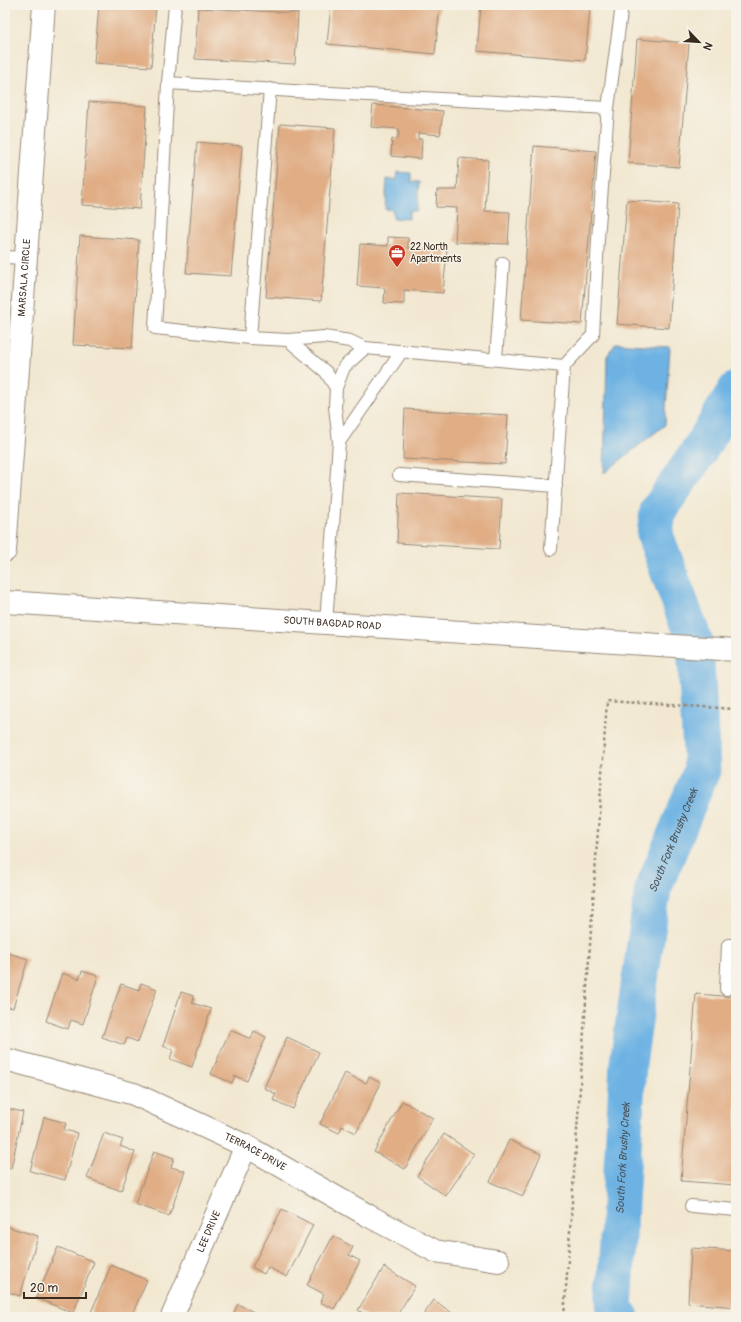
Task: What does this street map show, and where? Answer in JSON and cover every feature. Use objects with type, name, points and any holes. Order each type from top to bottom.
[{"type":"street","name":"MARSALA CIRCLE","points":[[5,551],[15,258],[44,5]]},
{"type":"street","name":"SOUTH BAGDAD ROAD","points":[[5,602],[736,650]]},
{"type":"street","name":"TERRACE DRIVE","points":[[5,1059],[134,1094],[246,1146],[369,1216],[435,1251],[498,1261]]},
{"type":"street","name":"LEE DRIVE","points":[[172,1317],[246,1146]]},
{"type":"lane","points":[[175,5],[168,82],[155,328],[250,338],[288,340],[324,337],[350,341],[365,348],[564,366]]},
{"type":"lane","points":[[551,549],[564,366],[593,335],[598,239],[608,108],[622,5]]},
{"type":"lane","points":[[168,82],[608,108]]},
{"type":"lane","points":[[250,338],[270,89]]},
{"type":"lane","points":[[496,359],[503,263]]},
{"type":"lane","points":[[288,340],[326,372],[336,388]]},
{"type":"lane","points":[[326,623],[339,442],[335,407],[336,388],[344,368],[365,348]]},
{"type":"lane","points":[[339,442],[402,351]]},
{"type":"lane","points":[[399,475],[556,486]]},
{"type":"lane","points":[[726,989],[728,945],[736,946]]},
{"type":"lane","points":[[691,1206],[736,1210]]},
{"type":"path","points":[[564,1317],[607,701],[736,709]]},
{"type":"water","points":[[397,172],[411,173],[411,182],[419,182],[417,211],[409,211],[409,219],[393,218],[393,210],[385,209],[387,179],[396,180]]},
{"type":"water","points":[[616,343],[670,347],[665,425],[604,473],[607,356]]},
{"type":"building","points":[[99,5],[156,5],[151,67],[94,63]]},
{"type":"building","points":[[331,5],[440,5],[435,54],[327,44]]},
{"type":"building","points":[[481,5],[541,5],[590,9],[585,60],[477,51]]},
{"type":"building","points":[[198,8],[298,13],[295,64],[195,59]]},
{"type":"building","points":[[637,39],[689,43],[679,167],[628,163]]},
{"type":"building","points":[[89,102],[147,106],[140,209],[82,205]]},
{"type":"building","points":[[373,105],[443,111],[440,135],[418,133],[418,139],[422,139],[421,159],[391,156],[392,139],[398,139],[399,129],[371,127]]},
{"type":"building","points":[[280,124],[335,128],[321,301],[266,297]]},
{"type":"building","points":[[197,142],[242,146],[231,276],[186,273]]},
{"type":"building","points":[[534,146],[596,151],[582,324],[521,320]]},
{"type":"building","points":[[459,158],[488,160],[485,211],[510,212],[508,244],[455,242],[457,208],[436,207],[437,190],[457,190]]},
{"type":"building","points":[[627,200],[678,204],[669,328],[617,324]]},
{"type":"building","points":[[80,236],[139,240],[132,348],[73,345]]},
{"type":"building","points":[[388,237],[408,238],[408,248],[447,250],[443,293],[404,290],[404,304],[384,303],[385,288],[357,286],[360,244],[388,246]]},
{"type":"building","points":[[405,409],[508,415],[505,464],[403,459]]},
{"type":"building","points":[[399,493],[502,499],[499,549],[397,543]]},
{"type":"building","points":[[5,952],[28,959],[13,1008],[5,1006]]},
{"type":"building","points":[[82,971],[98,976],[83,1024],[71,1020],[68,1029],[46,1021],[62,973],[79,979]]},
{"type":"building","points":[[141,983],[157,989],[138,1042],[127,1038],[124,1045],[102,1037],[121,984],[139,990]]},
{"type":"building","points":[[181,992],[194,996],[192,1003],[211,1009],[192,1067],[170,1059],[173,1050],[163,1046]]},
{"type":"building","points":[[696,994],[736,997],[736,1185],[681,1181]]},
{"type":"building","points":[[230,1030],[251,1039],[254,1031],[266,1037],[247,1081],[235,1076],[232,1083],[211,1074]]},
{"type":"building","points":[[287,1037],[319,1052],[293,1109],[273,1100],[276,1094],[264,1088]]},
{"type":"building","points":[[345,1073],[366,1083],[369,1077],[381,1083],[356,1133],[342,1126],[339,1133],[320,1124]]},
{"type":"building","points":[[402,1101],[433,1118],[405,1169],[374,1152]]},
{"type":"building","points":[[5,1108],[23,1112],[11,1169],[5,1168]]},
{"type":"building","points":[[44,1117],[66,1123],[64,1130],[77,1133],[65,1180],[30,1171]]},
{"type":"building","points":[[104,1133],[123,1140],[120,1146],[135,1152],[121,1191],[87,1178]]},
{"type":"building","points":[[444,1134],[474,1154],[446,1196],[417,1176]]},
{"type":"building","points":[[509,1140],[541,1154],[523,1196],[490,1182]]},
{"type":"building","points":[[154,1151],[174,1158],[171,1167],[185,1171],[169,1216],[135,1204]]},
{"type":"building","points":[[282,1209],[313,1225],[287,1277],[268,1267],[264,1274],[252,1267]]},
{"type":"building","points":[[5,1226],[38,1236],[20,1296],[5,1291]]},
{"type":"building","points":[[333,1236],[353,1247],[349,1255],[360,1261],[334,1309],[320,1302],[324,1294],[307,1285]]},
{"type":"building","points":[[58,1247],[94,1262],[73,1313],[36,1298]]},
{"type":"building","points":[[691,1248],[736,1251],[736,1307],[688,1303]]},
{"type":"building","points":[[111,1265],[147,1280],[131,1317],[89,1317]]},
{"type":"building","points":[[384,1267],[415,1286],[396,1317],[369,1317],[358,1310]]},
{"type":"building","points":[[434,1300],[452,1313],[449,1317],[422,1317]]},
{"type":"building","points":[[238,1304],[263,1317],[232,1317]]},
{"type":"waterway","name":"South Fork Brushy Creek","points":[[621,1317],[614,1310],[628,1063],[653,889],[702,770],[695,643],[655,535],[658,511],[699,451],[736,390]]},
{"type":"place","name":"22 North Apartments","points":[[397,268]]}]
